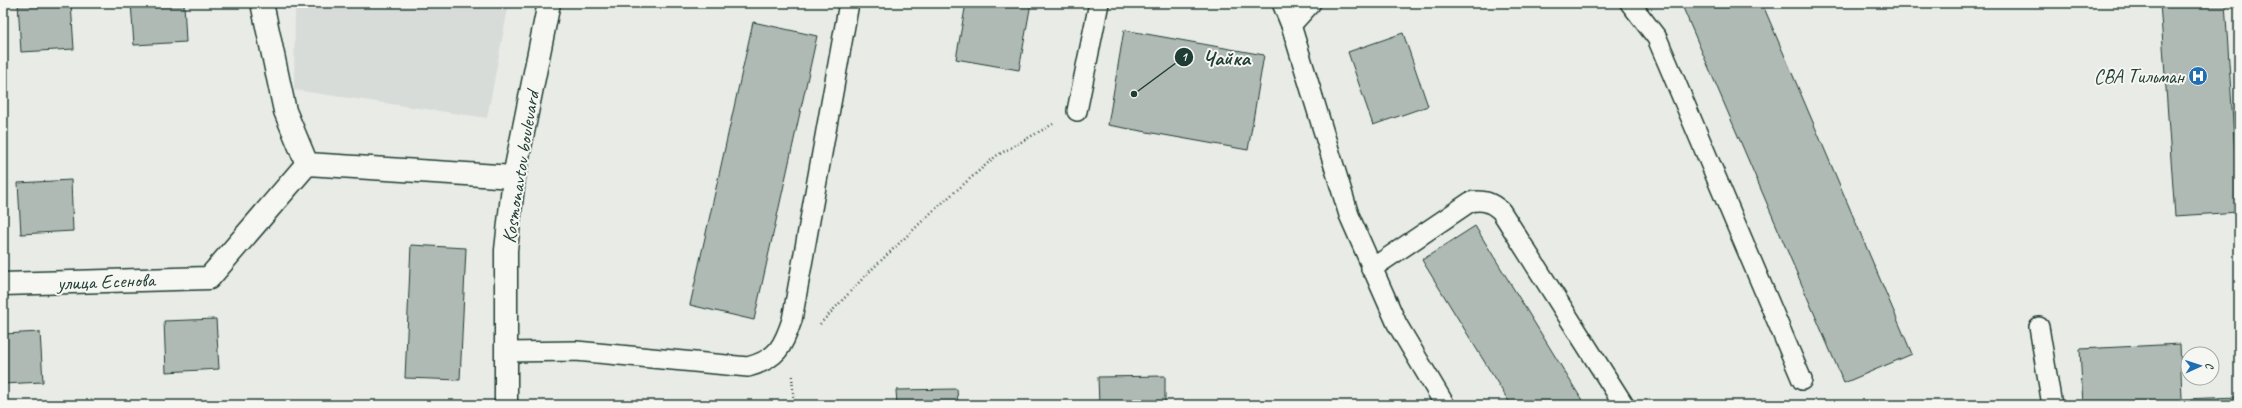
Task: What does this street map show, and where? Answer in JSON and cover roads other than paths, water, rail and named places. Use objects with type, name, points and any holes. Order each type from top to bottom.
[{"type":"street","points":[[262,3],[285,111],[307,164],[514,177]]},
{"type":"street","name":"Kosmonavtov boulevard","points":[[506,405],[506,250],[514,177],[549,3]]},
{"type":"street","name":"улица Есенова","points":[[3,284],[209,278],[307,164]]},
{"type":"lane","points":[[506,352],[576,351],[748,367],[765,362],[778,352],[784,342],[792,320],[849,3]]},
{"type":"lane","points":[[1077,111],[1099,3]]},
{"type":"lane","points":[[1282,3],[1292,25],[1349,215],[1371,268],[1397,324],[1445,405]]},
{"type":"lane","points":[[1292,25],[1311,3]]},
{"type":"lane","points":[[1630,3],[1658,38],[1802,380]]},
{"type":"lane","points":[[1371,268],[1470,202],[1477,200],[1492,203],[1501,211],[1624,405]]},
{"type":"lane","points":[[2039,327],[2052,405]]},
{"type":"place","name":"СВА Тильман","points":[[2198,76]]},
{"type":"place","name":"Чайка","points":[[1134,94]]}]
